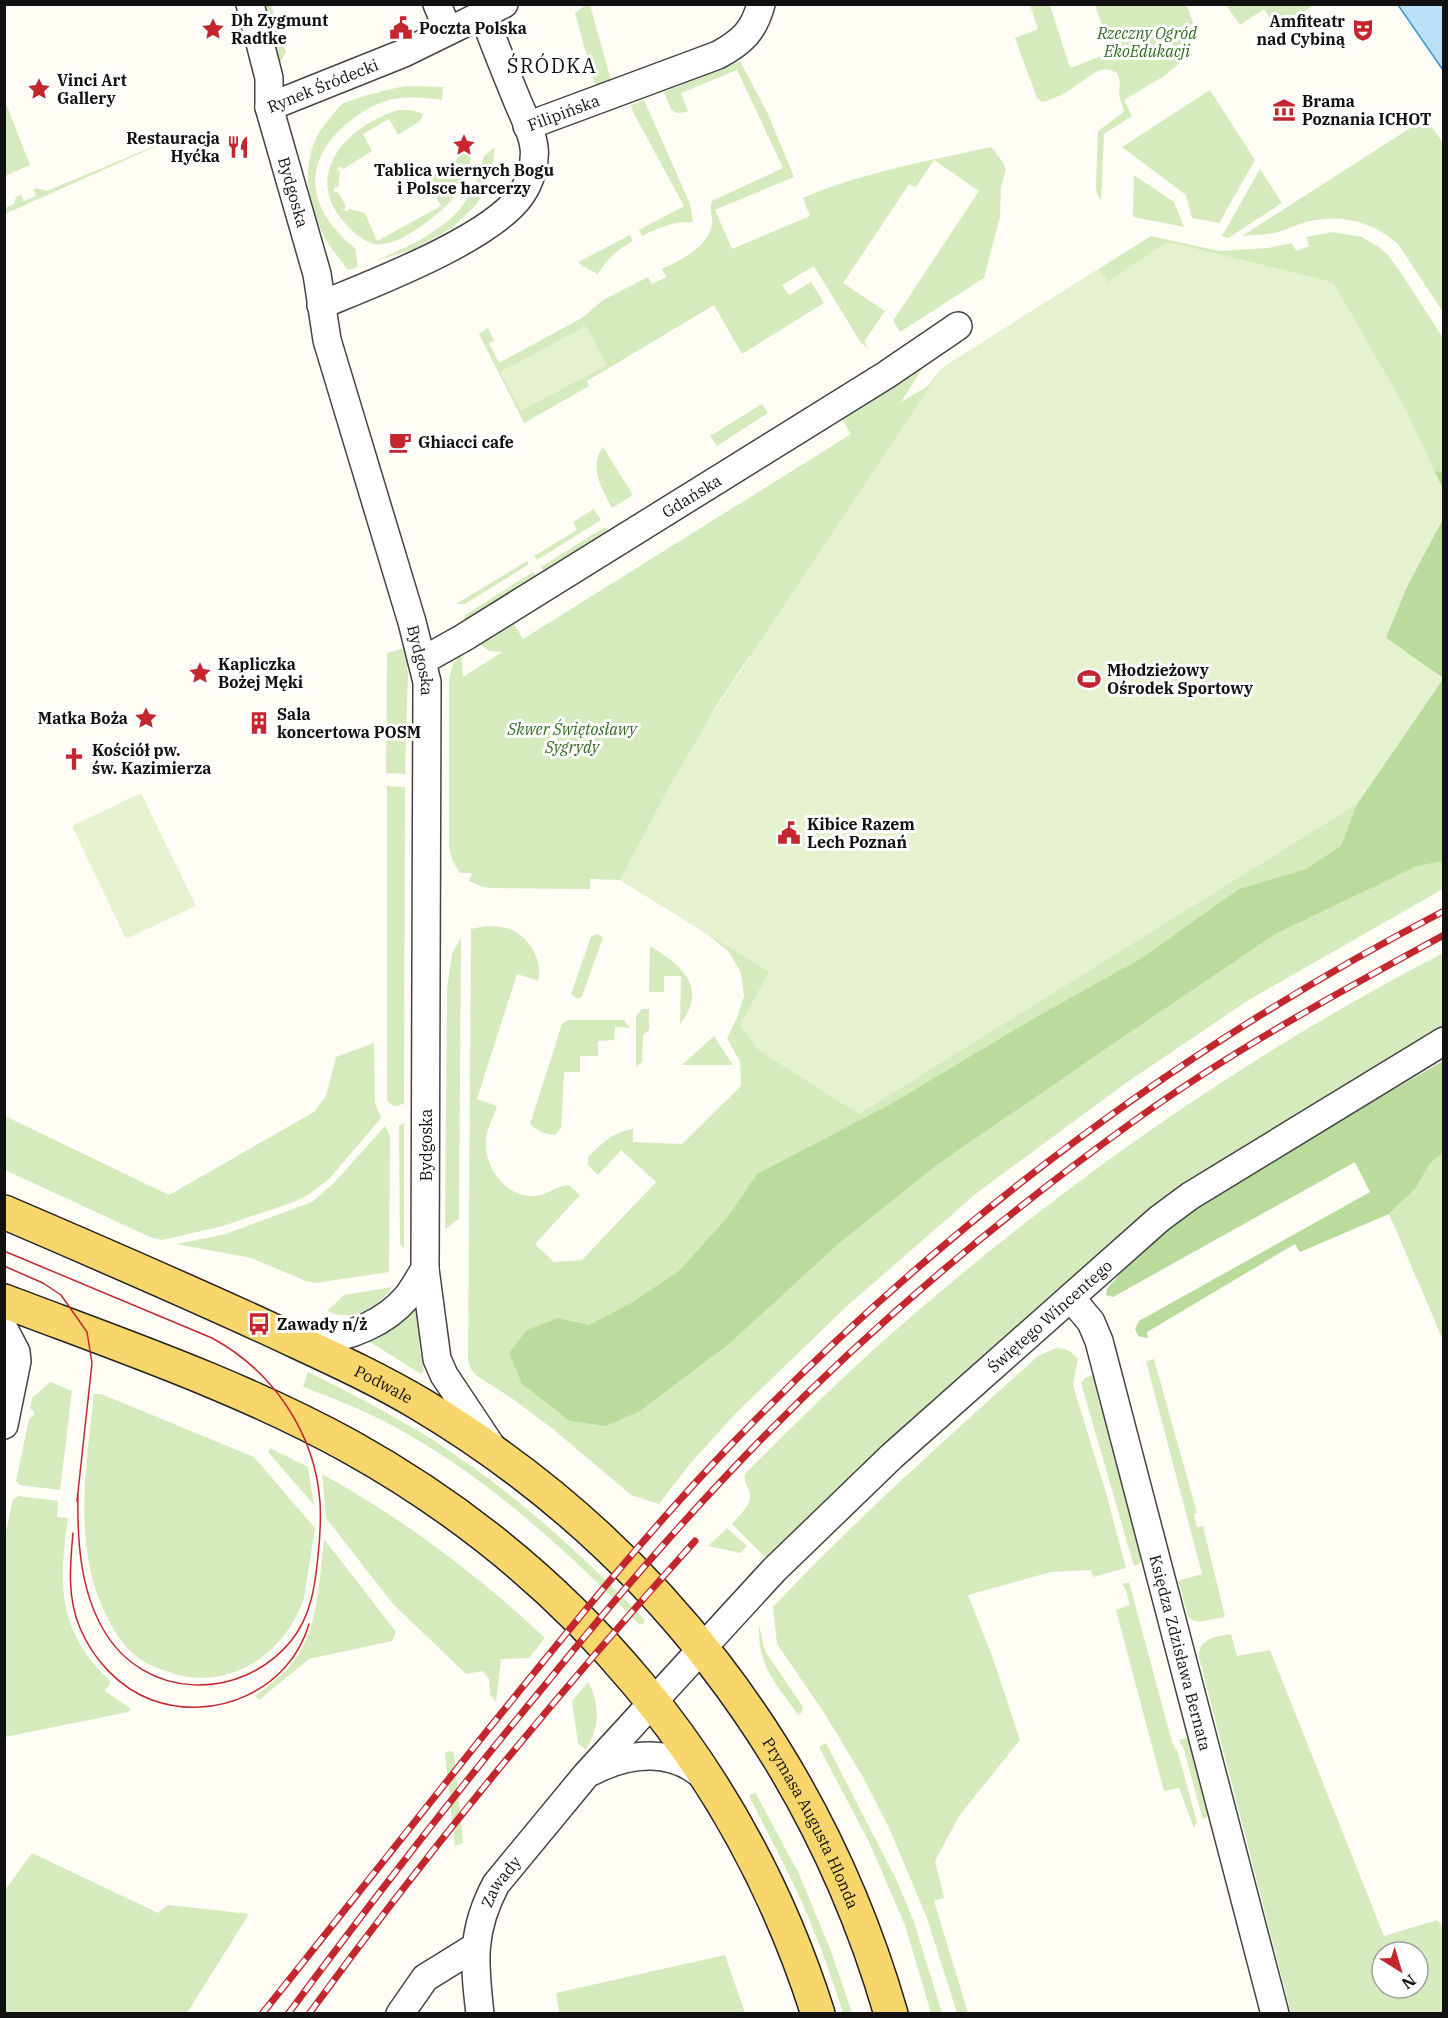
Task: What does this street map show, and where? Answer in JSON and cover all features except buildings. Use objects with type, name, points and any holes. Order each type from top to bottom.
[{"type":"main road","name":"Podwale","points":[[4,1212],[286,1337],[396,1390],[442,1417],[497,1454],[550,1495],[607,1545],[646,1583],[703,1647]]},
{"type":"main road","points":[[4,1301],[258,1402],[346,1445],[448,1507],[522,1565],[597,1638],[652,1701],[718,1792],[780,1909],[818,2013]]},
{"type":"main road","name":"Prymasa Augusta Hlonda","points":[[703,1647],[758,1725],[808,1809],[861,1923],[891,2013]]},
{"type":"street","name":"Rynek Śródecki","points":[[250,4],[269,78],[269,107],[404,53],[448,32]]},
{"type":"street","points":[[437,4],[448,32],[493,9],[527,126]]},
{"type":"street","name":"Filipińska","points":[[321,305],[419,263],[476,233],[498,218],[521,196],[532,172],[534,147],[527,126],[718,55],[736,45],[759,13]]},
{"type":"street","name":"Bydgoska","points":[[269,107],[317,274],[327,340],[427,682],[425,1269],[437,1359],[444,1376],[497,1454]]},
{"type":"street","name":"Gdańska","points":[[422,661],[473,632],[865,387],[958,326]]},
{"type":"street","name":"Świętego Wincentego","points":[[703,1647],[750,1594],[832,1512],[927,1424],[1141,1234],[1190,1196],[1443,1041]]},
{"type":"street","points":[[286,1337],[315,1340],[348,1334],[366,1327],[393,1311],[407,1296],[425,1269]]},
{"type":"street","name":"Księdza Zdzisława Bernata","points":[[1071,1298],[1090,1322],[1099,1341],[1275,2013]]},
{"type":"street","points":[[4,1329],[16,1352],[15,1371],[6,1409]]},
{"type":"street","name":"Zawady","points":[[480,2013],[475,1947],[480,1922],[496,1884],[586,1775],[703,1647]]},
{"type":"street","name":"Zawady","points":[[586,1775],[610,1762],[628,1757],[658,1756],[692,1767],[718,1792]]},
{"type":"street","points":[[400,2013],[425,1978],[475,1947]]},
{"type":"green space","points":[[261,5],[271,5],[286,52],[278,66]]},
{"type":"green space","points":[[585,5],[590,5],[611,80],[721,47],[595,85],[575,13]]},
{"type":"green space","name":"Rzeczny Ogród EkoEdukacji","points":[[1030,5],[1050,5],[1070,68],[1112,52],[1095,5],[1186,5],[1193,23],[1193,39],[1188,52],[1167,73],[1124,100],[1132,116],[1104,134],[1101,200],[1096,186],[1098,131],[1124,112],[1119,95],[1120,82],[1117,73],[1112,70],[1097,71],[1067,92],[1042,102],[1037,98],[1015,38],[1038,29]]},
{"type":"green space","points":[[1226,5],[1314,5],[1277,29],[1264,9],[1240,25]]},
{"type":"green space","points":[[740,61],[768,114],[794,177],[715,210],[732,249],[810,216],[803,198],[849,181],[896,168],[991,147],[1006,170],[1001,187],[1000,217],[984,278],[900,332],[893,321],[979,191],[934,160],[916,187],[909,184],[843,283],[885,311],[864,342],[869,349],[861,343],[814,266],[782,285],[789,295],[811,282],[824,303],[742,354],[714,305],[587,381],[589,386],[524,423],[479,334],[488,328],[494,340],[489,343],[499,363],[582,318],[603,300],[648,277],[652,284],[666,277],[662,269],[692,252],[705,240],[712,225],[712,201],[783,168],[737,70],[681,93],[688,112],[676,113],[671,109],[664,92]]},
{"type":"green space","points":[[408,86],[443,87],[442,100],[405,98],[372,106],[344,126],[329,142],[320,157],[316,173],[316,189],[320,205],[328,220],[355,248],[358,267],[348,270],[326,240],[313,210],[308,178],[312,147],[319,133],[341,105],[373,94]]},
{"type":"green space","points":[[1210,90],[1255,160],[1219,223],[1192,218],[1186,195],[1122,147]]},
{"type":"green space","points":[[644,100],[690,204],[693,222],[667,225],[642,236],[639,230],[684,206],[633,112],[631,105]]},
{"type":"green space","points":[[5,101],[30,165],[4,176]]},
{"type":"green space","points":[[398,110],[411,110],[423,114],[420,121],[398,135],[389,119],[363,134],[372,151],[343,169],[339,166],[337,169],[340,172],[338,187],[334,188],[334,192],[338,192],[346,206],[344,209],[346,212],[350,209],[365,213],[377,241],[441,206],[426,178],[444,167],[452,169],[465,142],[469,148],[470,165],[455,194],[437,214],[398,240],[386,244],[374,244],[361,238],[350,229],[332,204],[327,186],[329,169],[336,153],[348,139],[380,117]]},
{"type":"green space","points":[[1426,118],[1443,143],[1443,312],[1398,244],[1366,225],[1343,219],[1319,219],[1275,233],[1242,236]]},
{"type":"green space","points":[[181,135],[5,214],[5,208],[14,204],[16,197],[21,195],[24,201],[36,196],[33,189],[47,191]]},
{"type":"green space","points":[[495,147],[491,177],[477,204],[452,228],[414,249],[376,261],[419,241],[447,222],[470,195],[484,156]]},
{"type":"green space","points":[[1260,169],[1282,203],[1228,238],[1222,236]]},
{"type":"green space","points":[[1134,175],[1174,202],[1184,227],[1133,217]]},
{"type":"green space","name":"Skwer Świętosławy Sygrydy","points":[[1333,232],[1362,237],[1379,247],[1401,273],[1443,338],[1443,678],[1386,638],[1357,804],[1443,679],[1443,889],[1247,1001],[1126,1083],[978,1192],[846,1307],[735,1414],[689,1465],[659,1504],[631,1495],[553,1429],[477,1376],[468,1360],[471,929],[490,926],[516,932],[530,945],[537,961],[538,981],[517,974],[477,1099],[497,1106],[487,1134],[486,1148],[492,1169],[505,1186],[514,1192],[534,1196],[569,1185],[580,1195],[535,1244],[554,1262],[582,1260],[656,1182],[621,1150],[598,1175],[588,1165],[588,1157],[598,1147],[614,1135],[633,1129],[633,1142],[682,1144],[741,1086],[740,1062],[727,1038],[744,996],[741,973],[729,952],[706,933],[620,880],[590,879],[590,889],[492,888],[469,881],[472,873],[460,873],[452,860],[449,845],[449,678],[453,664],[461,654],[463,677],[502,652],[489,651],[478,643],[512,621],[523,639],[851,434],[840,416],[927,361],[901,402],[928,386],[942,368],[1151,236],[1219,251],[1268,248],[1292,243],[1296,251],[1309,246],[1306,237]],"holes":[[[750,655],[717,810],[713,711]]]},
{"type":"green space","points":[[630,235],[633,241],[613,255],[598,274],[582,266],[578,261],[580,261]]},
{"type":"green space","name":"Młodzieżowy Ośrodek Sportowy","points":[[1173,243],[1333,282],[1404,406],[1443,489],[1443,519],[1406,589],[1386,638],[1443,679],[1357,804],[859,1114],[758,1050],[740,1025],[769,972],[620,880],[670,785],[713,712],[942,368],[1098,269],[1108,282],[1164,244]]},
{"type":"green space","points":[[586,326],[607,365],[521,411],[500,372]]},
{"type":"green space","points":[[762,404],[768,413],[717,446],[710,436]]},
{"type":"green space","points":[[603,447],[633,495],[612,508],[598,478],[597,462]]},
{"type":"green space","points":[[1423,471],[1443,472],[1443,678],[1386,638]]},
{"type":"green space","points":[[594,509],[601,520],[537,560],[534,556],[577,530],[573,522]]},
{"type":"green space","points":[[605,527],[607,532],[544,571],[541,567]]},
{"type":"green space","points":[[527,561],[529,564],[465,604],[456,604]]},
{"type":"green space","points":[[533,572],[536,576],[463,622],[465,615]]},
{"type":"green space","points":[[405,648],[408,674],[405,774],[386,773],[387,653]]},
{"type":"green space","points":[[1443,679],[1443,861],[1417,866],[1275,934],[1120,1039],[938,1164],[838,1244],[730,1343],[640,1411],[606,1426],[570,1421],[522,1384],[509,1353],[527,1330],[558,1318],[589,1325],[631,1303],[679,1271],[727,1218],[757,1174],[889,1105],[1040,1015],[1142,958],[1239,889],[1306,869],[1341,846],[1357,804]]},
{"type":"green space","points":[[387,786],[405,787],[404,1103],[398,1106],[393,1106],[387,1100]]},
{"type":"green space","points":[[141,793],[196,906],[126,939],[72,826]]},
{"type":"green space","points":[[598,934],[603,938],[582,996],[577,999],[571,994],[591,937]]},
{"type":"green space","points":[[461,938],[459,1219],[445,1229],[447,989],[452,953]]},
{"type":"green space","points":[[650,946],[672,961],[688,978],[692,999],[680,1024],[681,976],[664,976],[664,992],[649,992]]},
{"type":"green space","points":[[1443,953],[1443,1028],[1158,1205],[1133,1224],[947,1388],[767,1559],[732,1524],[749,1503],[750,1493],[745,1474],[882,1342],[1013,1232],[1150,1130],[1221,1082],[1368,994]]},
{"type":"green space","points":[[642,1009],[649,1009],[649,1030],[643,1035],[642,1062],[636,1067],[636,1016]]},
{"type":"green space","points":[[568,1020],[624,1020],[630,1028],[615,1027],[614,1040],[598,1041],[598,1056],[580,1056],[580,1072],[564,1072],[561,1128],[555,1135],[551,1135],[530,1124],[562,1024]]},
{"type":"green space","points":[[714,1036],[733,1065],[682,1065]]},
{"type":"green space","points":[[374,1043],[375,1103],[381,1118],[329,1179],[308,1195],[294,1202],[223,1226],[162,1240],[150,1237],[5,1170],[5,1116],[169,1195],[314,1112],[326,1096],[336,1057]]},
{"type":"green space","points":[[1443,1061],[1443,1153],[1430,1163],[1416,1188],[1389,1214],[1300,1252],[1295,1244],[1147,1332],[1148,1338],[1138,1336],[1135,1329],[1139,1321],[1370,1192],[1355,1162],[1113,1297],[1106,1295],[1107,1289],[1145,1245],[1208,1198]]},
{"type":"green space","points":[[404,1123],[404,1249],[400,1244],[399,1126]]},
{"type":"green space","points":[[385,1126],[390,1136],[389,1272],[316,1283],[251,1258],[176,1244],[226,1234],[312,1202],[334,1183]]},
{"type":"green space","points":[[1443,1153],[1443,1340],[1389,1214],[1416,1188],[1430,1163]]},
{"type":"green space","points":[[392,1287],[372,1307],[363,1311],[345,1315],[327,1311],[344,1295]]},
{"type":"green space","points":[[417,1303],[420,1351],[424,1371],[421,1374],[370,1342],[372,1338],[399,1324]]},
{"type":"green space","points":[[1056,1348],[1068,1350],[1078,1359],[1073,1385],[1126,1568],[1093,1577],[1091,1570],[1051,1572],[968,1595],[994,1661],[1020,1740],[959,1816],[935,1861],[944,1898],[934,1901],[968,2013],[957,2013],[927,1918],[890,1830],[863,1777],[823,1711],[777,1644],[773,1607],[837,1542],[936,1448],[1038,1356]]},
{"type":"green space","points":[[1154,1359],[1197,1513],[1194,1514],[1197,1527],[1203,1526],[1225,1617],[1198,1622],[1192,1620],[1188,1616],[1178,1581],[1202,1574],[1146,1361]]},
{"type":"green space","points":[[308,1372],[421,1432],[492,1481],[545,1524],[595,1570],[644,1619],[644,1624],[639,1624],[524,1516],[462,1468],[395,1427],[362,1410],[303,1387]]},
{"type":"green space","points":[[1093,1375],[1142,1559],[1134,1566],[1081,1383],[1085,1378]]},
{"type":"green space","points":[[50,1382],[72,1391],[60,1490],[20,1485],[16,1481],[29,1419],[34,1415],[30,1408],[32,1398]]},
{"type":"green space","points":[[94,1394],[101,1394],[254,1457],[315,1528],[304,1598],[295,1619],[282,1638],[249,1666],[229,1674],[208,1678],[186,1677],[146,1663],[131,1652],[111,1625],[97,1594],[86,1545],[86,1469]]},
{"type":"green space","points":[[270,1448],[308,1467],[314,1505],[268,1452]]},
{"type":"green space","points":[[322,1474],[352,1491],[438,1549],[493,1592],[545,1638],[529,1658],[501,1659],[496,1702],[490,1695],[489,1679],[482,1671],[466,1674],[393,1604],[326,1518]]},
{"type":"green space","points":[[19,1496],[58,1501],[57,1517],[68,1518],[63,1587],[71,1626],[81,1645],[111,1682],[105,1691],[131,1709],[128,1712],[5,1737],[4,1541],[13,1499]]},
{"type":"green space","points":[[727,1528],[747,1546],[740,1553],[708,1546]]},
{"type":"green space","points":[[324,1539],[396,1632],[392,1641],[309,1659],[259,1700],[255,1696],[290,1666],[309,1634],[319,1586]]},
{"type":"green space","points":[[1129,1582],[1172,1742],[1178,1753],[1197,1822],[1194,1828],[1179,1788],[1164,1791],[1116,1610],[1130,1605],[1122,1584]]},
{"type":"green space","points":[[759,1625],[765,1651],[803,1707],[802,1712],[798,1715],[775,1683],[765,1664],[759,1640]]},
{"type":"green space","points":[[1231,1634],[1237,1656],[1270,1650],[1384,1936],[1437,1920],[1443,1926],[1443,2013],[1291,2013],[1199,1657],[1205,1642]]},
{"type":"green space","points":[[588,1682],[595,1699],[597,1716],[594,1733],[586,1750],[578,1743],[572,1701]]},
{"type":"green space","points":[[1189,1737],[1209,1815],[1203,1820],[1184,1750],[1179,1740]]},
{"type":"green space","points":[[826,1743],[897,1881],[914,1922],[942,2013],[931,2013],[905,1925],[869,1842],[819,1747]]},
{"type":"green space","points":[[452,1751],[463,1843],[455,1846],[445,1755],[446,1752]]},
{"type":"green space","points":[[755,1792],[799,1874],[831,1951],[852,2013],[843,2013],[806,1912],[749,1796]]},
{"type":"green space","points":[[32,1853],[158,1913],[168,1905],[249,1914],[187,2013],[5,2013],[5,1890]]},
{"type":"green space","points":[[725,1955],[745,2013],[559,2013],[556,1993]]},
{"type":"water","points":[[1398,5],[1443,5],[1443,70]]},
{"type":"tram line","points":[[4,1251],[212,1338],[234,1352],[272,1386],[300,1428],[310,1452],[320,1502],[320,1536],[315,1579],[308,1611],[298,1631],[270,1661],[246,1675],[220,1683],[194,1685],[167,1681],[143,1670],[121,1653],[95,1614],[85,1581],[79,1546],[78,1493]]},
{"type":"tram line","points":[[4,1266],[43,1283],[61,1295],[87,1332],[92,1363],[77,1501]]},
{"type":"tram line","points":[[73,1533],[71,1593],[76,1617],[85,1640],[118,1680],[152,1700],[176,1706],[200,1707],[224,1703],[247,1695],[268,1683],[285,1667],[299,1647],[309,1624]]},
{"type":"railway","points":[[262,2014],[604,1588],[694,1484],[806,1369],[974,1220],[1062,1150],[1153,1085],[1247,1023],[1344,965],[1444,911]]},
{"type":"railway","points":[[288,2014],[446,1807],[618,1597],[746,1455],[887,1319],[1037,1194],[1088,1154],[1177,1091],[1328,999],[1444,935]]},
{"type":"railway","points":[[309,2014],[354,1952],[496,1772],[594,1655],[695,1541]]},
{"type":"place","name":"Poczta Polska","points":[[401,28]]},
{"type":"place","name":"Dh Zygmunt Radtke","points":[[213,29]]},
{"type":"place","name":"Amfiteatr nad Cybiną","points":[[1363,30]]},
{"type":"place","name":"Vinci Art Gallery","points":[[39,89]]},
{"type":"place","name":"Brama Poznania ICHOT","points":[[1284,110]]},
{"type":"place","name":"Tablica wiernych Bogu i Polsce harcerzy","points":[[464,145]]},
{"type":"place","name":"Restauracja Hyćka","points":[[238,147]]},
{"type":"place","name":"Ghiacci cafe","points":[[400,442]]},
{"type":"place","name":"Kapliczka Bożej Męki","points":[[200,673]]},
{"type":"place","name":"Młodzieżowy Ośrodek Sportowy","points":[[1089,679]]},
{"type":"place","name":"Matka Boża","points":[[146,718]]},
{"type":"place","name":"Sala koncertowa POSM","points":[[259,723]]},
{"type":"place","name":"Kościół pw. św. Kazimierza","points":[[74,759]]},
{"type":"place","name":"Kibice Razem Lech Poznań","points":[[789,833]]},
{"type":"place","name":"Zawady n/ż","points":[[259,1324]]},
{"type":"district","name":"ŚRÓDKA","points":[[552,65]]}]
